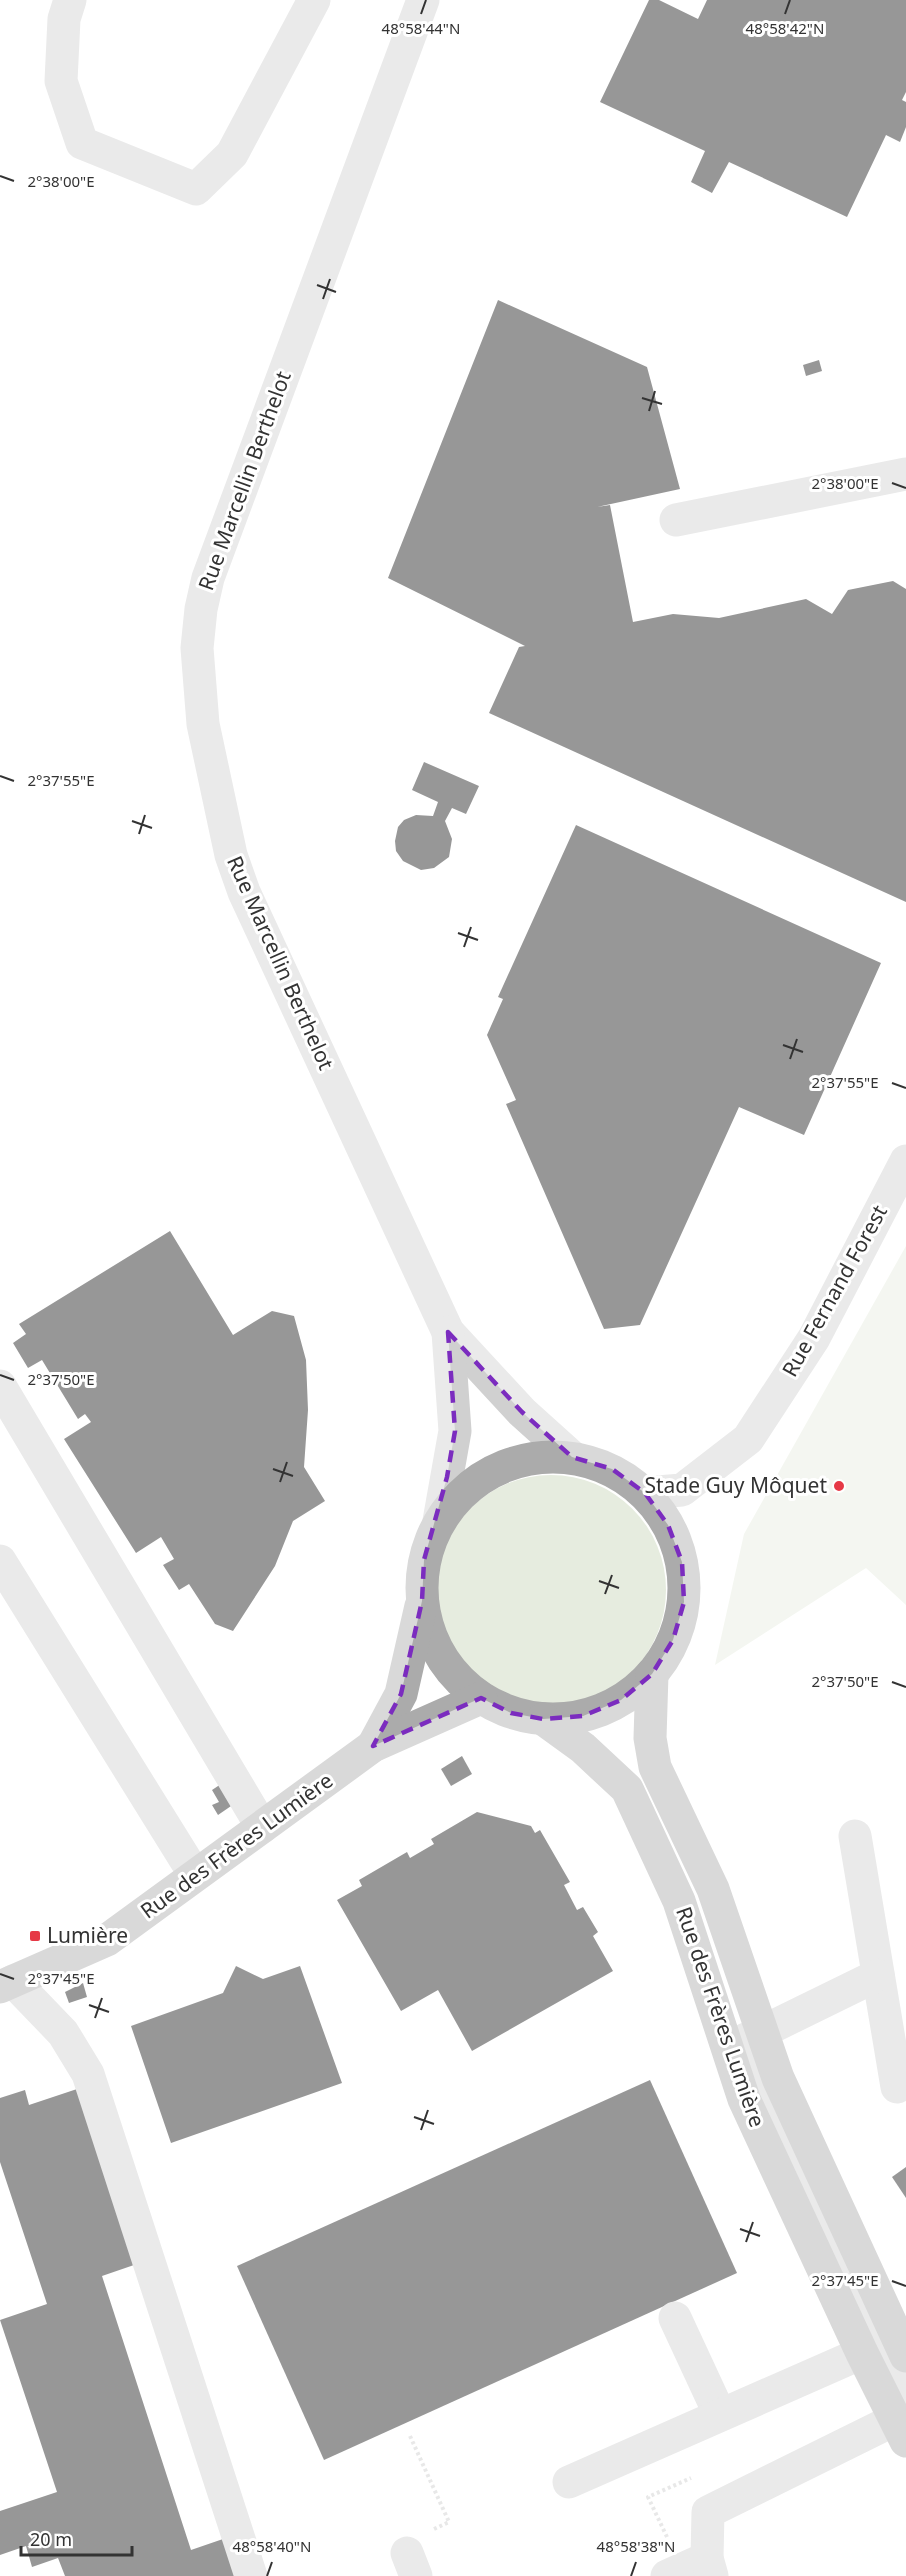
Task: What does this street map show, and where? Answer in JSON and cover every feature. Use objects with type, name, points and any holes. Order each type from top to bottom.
[{"type":"main road","points":[[533,1457],[572,1457],[612,1469],[645,1493],[672,1534],[682,1562],[684,1602],[673,1640],[652,1674],[621,1700],[583,1716],[543,1719],[511,1713],[482,1698],[452,1673],[432,1639],[422,1601],[424,1560],[439,1521],[463,1491],[496,1469],[533,1457]]},
{"type":"main road","name":"Rue des Frères Lumière","points":[[373,1746],[401,1694],[422,1601]]},
{"type":"main road","name":"Rue des Frères Lumière","points":[[652,1674],[650,1738],[655,1767],[713,1889],[745,2040],[744,2099],[862,2353],[903,2420]]},
{"type":"main road","name":"Rue des Frères Lumière","points":[[7,1984],[107,1940],[373,1746],[482,1698]]},
{"type":"main road","name":"Rue des Frères Lumière","points":[[543,1719],[583,1748],[627,1789],[745,2040],[778,2078],[906,2356]]},
{"type":"street","points":[[70,0],[64,19],[61,81],[82,143],[196,189],[232,154],[314,0]]},
{"type":"street","name":"Rue Marcellin Berthelot","points":[[423,0],[208,578],[197,648],[203,724],[231,855],[249,903],[448,1332],[522,1412],[572,1457]]},
{"type":"street","points":[[675,520],[906,474]]},
{"type":"street","name":"Rue Fernand Forest","points":[[645,1493],[682,1490],[748,1438],[814,1338],[906,1161]]},
{"type":"street","name":"Rue Marcellin Berthelot","points":[[439,1521],[455,1431],[448,1332]]},
{"type":"street","points":[[0,1386],[262,1827]]},
{"type":"street","points":[[0,1561],[195,1875]]},
{"type":"street","points":[[855,1836],[897,2086]]},
{"type":"street","points":[[667,2576],[710,2567],[708,2512],[903,2420],[760,2084],[745,2040],[878,1975]]},
{"type":"street","points":[[7,1984],[63,2033],[88,2074],[251,2576]]},
{"type":"street","points":[[675,2318],[720,2415]]},
{"type":"street","points":[[569,2482],[862,2353]]},
{"type":"path","points":[[410,2436],[450,2522],[417,2553]]},
{"type":"highlighted area","points":[[448,1332],[522,1412],[572,1457],[612,1469],[645,1493],[668,1525],[682,1562],[684,1602],[673,1640],[652,1674],[621,1700],[583,1716],[543,1719],[511,1713],[481,1698],[373,1746],[401,1694],[422,1601],[424,1560],[447,1477],[455,1431]]},
{"type":"shaded area","name":"Stade Guy Môquet","points":[[906,1246],[906,1605],[866,1568],[715,1665],[744,1534]]},
{"type":"shaded area","points":[[540,1475],[562,1475],[605,1488],[624,1501],[640,1517],[653,1536],[661,1557],[666,1590],[664,1612],[653,1644],[640,1663],[624,1679],[605,1692],[584,1700],[562,1705],[540,1705],[497,1692],[478,1679],[462,1663],[449,1644],[441,1623],[436,1601],[436,1579],[449,1536],[462,1517],[478,1501],[497,1488],[518,1480]]},
{"type":"building","points":[[649,0],[659,0],[698,19],[707,0],[906,0],[906,92],[902,100],[906,102],[906,127],[900,142],[886,135],[847,217],[729,162],[712,193],[691,182],[705,151],[600,102]]},
{"type":"building","points":[[498,300],[647,367],[680,489],[597,507],[610,505],[633,622],[673,614],[719,618],[806,599],[832,614],[848,590],[893,581],[906,589],[906,902],[489,713],[519,647],[525,646],[388,578]]},
{"type":"building","points":[[819,360],[822,371],[806,376],[803,365]]},
{"type":"building","points":[[424,762],[479,786],[466,814],[452,808],[445,821],[452,839],[449,857],[434,868],[421,870],[403,861],[396,851],[395,841],[398,827],[404,820],[416,815],[433,816],[438,802],[412,790]]},
{"type":"building","points":[[576,825],[881,963],[804,1135],[739,1107],[640,1325],[604,1329],[506,1104],[516,1100],[487,1035],[503,999],[498,997]]},
{"type":"building","points":[[170,1231],[233,1335],[272,1311],[294,1316],[306,1360],[308,1410],[304,1467],[325,1501],[293,1521],[275,1566],[233,1631],[215,1624],[189,1584],[179,1590],[163,1565],[174,1559],[161,1537],[136,1553],[64,1439],[91,1422],[85,1414],[78,1419],[42,1360],[28,1368],[13,1343],[26,1334],[19,1324]]},
{"type":"building","points":[[462,1756],[472,1774],[451,1786],[441,1769]]},
{"type":"building","points":[[221,1784],[234,1804],[218,1815],[212,1805],[219,1802],[212,1790]]},
{"type":"building","points":[[477,1812],[531,1826],[535,1833],[540,1830],[570,1882],[564,1885],[577,1910],[583,1907],[598,1932],[593,1936],[613,1971],[472,2051],[438,1990],[401,2011],[337,1900],[362,1886],[359,1880],[407,1852],[410,1858],[434,1844],[431,1839]]},
{"type":"building","points":[[236,1966],[263,1979],[300,1966],[342,2083],[171,2143],[131,2026],[223,1993]]},
{"type":"building","points":[[83,1983],[87,1997],[69,2003],[65,1992]]},
{"type":"building","points":[[650,2080],[737,2273],[324,2460],[237,2266]]},
{"type":"building","points":[[77,2089],[134,2265],[102,2276],[191,2550],[223,2539],[235,2576],[65,2576],[58,2558],[32,2567],[26,2546],[0,2555],[0,2511],[57,2492],[0,2320],[47,2304],[0,2162],[0,2098],[25,2090],[29,2105]]},
{"type":"building","points":[[906,2167],[906,2198],[892,2177]]},
{"type":"place","name":"Stade Guy Môquet","points":[[839,1486]]},
{"type":"place","name":"Lumière","points":[[35,1936]]}]
